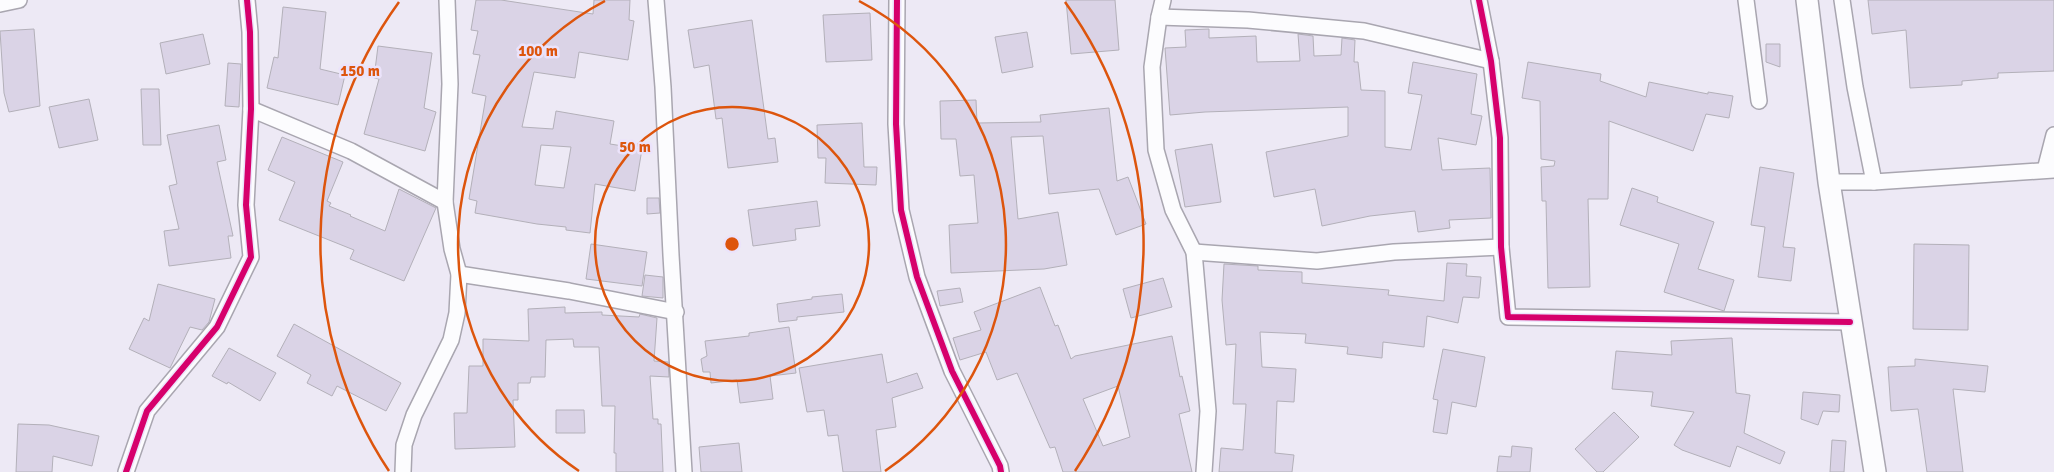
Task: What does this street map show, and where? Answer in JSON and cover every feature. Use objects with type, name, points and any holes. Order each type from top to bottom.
[{"type":"main road","points":[[1808,0],[1829,182],[1875,472]]},
{"type":"street","points":[[0,4],[18,0]]},
{"type":"street","points":[[126,472],[147,411],[217,327],[251,257],[246,206],[251,109],[250,32],[247,0]]},
{"type":"street","points":[[403,472],[404,445],[412,423],[451,340],[457,312],[459,274],[452,250],[445,202],[450,84],[446,0]]},
{"type":"street","points":[[656,0],[684,472]]},
{"type":"street","points":[[897,0],[896,124],[901,210],[917,277],[952,371],[1000,466],[1001,472]]},
{"type":"street","points":[[1163,0],[1152,66],[1156,150],[1173,210],[1194,252],[1208,411],[1204,472]]},
{"type":"street","points":[[1479,0],[1491,61],[1500,138],[1501,247],[1508,317],[1850,322]]},
{"type":"street","points":[[1746,0],[1759,101]]},
{"type":"street","points":[[1842,0],[1874,182]]},
{"type":"street","points":[[1159,16],[1248,20],[1364,31],[1491,61]]},
{"type":"street","points":[[251,109],[351,150],[445,202]]},
{"type":"street","points":[[1829,182],[1874,182],[2049,170],[2054,135]]},
{"type":"street","points":[[1194,252],[1317,262],[1394,252],[1501,247]]},
{"type":"street","points":[[459,274],[676,312]]},
{"type":"building","points":[[476,0],[501,0],[593,14],[594,0],[630,0],[629,20],[634,21],[628,60],[579,52],[575,78],[534,72],[522,127],[553,129],[556,111],[614,121],[610,144],[642,149],[635,191],[595,184],[590,233],[566,230],[566,227],[475,213],[477,201],[469,199],[486,96],[472,93],[480,55],[473,54],[478,31],[471,30]],"holes":[[[541,145],[571,147],[564,188],[535,185]]]},
{"type":"building","points":[[1066,0],[1115,0],[1119,50],[1071,54]]},
{"type":"building","points":[[1868,0],[2054,0],[2054,71],[1998,73],[1998,78],[1962,81],[1962,85],[1910,88],[1906,30],[1872,34]]},
{"type":"building","points":[[283,7],[326,12],[320,69],[345,75],[338,105],[267,88],[274,57],[278,58]]},
{"type":"building","points":[[870,13],[872,60],[826,62],[823,15]]},
{"type":"building","points":[[752,20],[768,139],[775,138],[778,162],[728,168],[722,118],[716,119],[709,65],[694,68],[688,30]]},
{"type":"building","points":[[34,29],[40,106],[9,112],[4,93],[0,31]]},
{"type":"building","points":[[1209,29],[1209,38],[1256,36],[1257,62],[1300,61],[1298,34],[1313,36],[1314,56],[1341,55],[1342,38],[1355,40],[1354,62],[1358,62],[1361,90],[1385,91],[1385,147],[1411,150],[1422,95],[1408,93],[1413,62],[1477,74],[1471,114],[1482,116],[1476,145],[1438,138],[1442,170],[1490,168],[1491,218],[1449,220],[1450,228],[1418,232],[1415,211],[1370,216],[1322,226],[1315,189],[1274,197],[1266,152],[1348,136],[1348,107],[1170,115],[1165,48],[1186,47],[1185,30]]},
{"type":"building","points":[[1027,32],[1033,67],[1002,73],[995,37]]},
{"type":"building","points":[[203,34],[210,64],[166,74],[160,43]]},
{"type":"building","points":[[1766,44],[1780,44],[1780,67],[1766,62]]},
{"type":"building","points":[[378,46],[432,53],[424,108],[436,112],[425,151],[364,134],[379,79],[374,78]]},
{"type":"building","points":[[1528,62],[1601,74],[1600,81],[1646,97],[1649,82],[1708,94],[1708,92],[1733,96],[1729,118],[1706,114],[1693,151],[1609,121],[1608,199],[1588,199],[1590,287],[1548,288],[1546,201],[1542,201],[1541,167],[1554,166],[1555,161],[1541,159],[1540,101],[1522,98]]},
{"type":"building","points":[[228,63],[241,64],[239,107],[225,106]]},
{"type":"building","points":[[141,89],[159,89],[161,145],[143,145]]},
{"type":"building","points":[[89,99],[98,140],[59,148],[49,107]]},
{"type":"building","points":[[976,100],[977,123],[1041,122],[1040,115],[1109,108],[1117,181],[1128,177],[1146,224],[1116,235],[1099,189],[1049,194],[1043,136],[1011,137],[1018,219],[1058,212],[1067,265],[1044,269],[951,273],[949,225],[978,223],[974,175],[960,176],[956,139],[941,139],[940,101]]},
{"type":"building","points":[[862,123],[864,167],[877,167],[876,185],[825,183],[826,158],[818,158],[817,125]]},
{"type":"building","points":[[219,125],[226,160],[217,162],[233,236],[228,236],[231,258],[169,266],[164,231],[179,229],[169,186],[177,184],[167,135]]},
{"type":"building","points":[[282,137],[343,162],[327,201],[331,203],[329,206],[350,216],[385,231],[399,189],[436,208],[404,281],[350,259],[354,250],[279,220],[295,182],[268,170]]},
{"type":"building","points":[[1212,144],[1221,202],[1185,207],[1175,150]]},
{"type":"building","points":[[1760,167],[1794,173],[1783,247],[1795,248],[1791,281],[1758,277],[1765,227],[1751,225]]},
{"type":"building","points":[[1632,188],[1658,197],[1657,202],[1714,222],[1698,269],[1734,280],[1724,311],[1664,292],[1679,244],[1620,225]]},
{"type":"building","points":[[647,198],[659,198],[660,213],[647,214]]},
{"type":"building","points":[[817,201],[820,226],[795,229],[796,240],[753,246],[748,210]]},
{"type":"building","points":[[591,244],[647,252],[642,286],[586,279]]},
{"type":"building","points":[[1914,244],[1969,245],[1968,330],[1913,329]]},
{"type":"building","points":[[1447,263],[1467,264],[1466,276],[1481,277],[1479,298],[1463,297],[1458,323],[1427,316],[1424,347],[1383,342],[1382,358],[1347,354],[1348,347],[1305,343],[1306,334],[1260,332],[1262,367],[1296,369],[1294,402],[1277,401],[1275,453],[1294,455],[1292,472],[1219,472],[1221,448],[1243,450],[1246,404],[1233,404],[1236,344],[1226,345],[1222,300],[1224,264],[1258,266],[1258,270],[1302,272],[1302,283],[1389,290],[1388,295],[1444,301]]},
{"type":"building","points":[[645,275],[663,277],[663,298],[642,296]]},
{"type":"building","points":[[1163,278],[1172,307],[1131,318],[1123,289]]},
{"type":"building","points":[[158,284],[215,299],[209,322],[202,330],[190,327],[170,368],[129,349],[144,318],[149,321]]},
{"type":"building","points":[[1040,287],[1055,326],[1058,325],[1071,359],[1075,356],[1172,336],[1180,377],[1182,376],[1190,411],[1179,414],[1192,472],[1063,472],[1055,447],[1050,448],[1017,373],[997,380],[986,352],[960,360],[953,338],[981,330],[974,312]],"holes":[[[1118,386],[1130,437],[1103,446],[1083,399]]]},
{"type":"building","points":[[960,288],[963,302],[940,306],[937,291]]},
{"type":"building","points":[[842,294],[844,312],[797,317],[797,320],[779,322],[777,304],[812,299],[812,297]]},
{"type":"building","points":[[565,307],[565,313],[602,312],[602,315],[639,317],[640,314],[657,318],[654,361],[668,362],[669,377],[650,376],[653,419],[658,419],[658,424],[661,424],[663,472],[616,472],[616,453],[614,453],[615,406],[602,406],[599,347],[574,347],[573,339],[546,340],[545,377],[531,377],[530,383],[518,383],[518,400],[513,400],[515,447],[455,449],[454,413],[467,413],[469,366],[483,366],[483,339],[529,341],[528,309]]},
{"type":"building","points":[[294,324],[401,383],[386,411],[337,386],[332,396],[307,383],[311,375],[277,356]]},
{"type":"building","points":[[789,327],[796,373],[770,376],[773,399],[740,403],[737,380],[711,383],[710,372],[703,372],[701,359],[707,356],[705,341],[749,336],[749,333]]},
{"type":"building","points":[[1732,338],[1736,393],[1750,395],[1744,433],[1785,452],[1780,464],[1737,446],[1730,467],[1682,450],[1674,445],[1694,412],[1651,406],[1653,392],[1612,389],[1616,351],[1672,355],[1671,341]]},
{"type":"building","points":[[229,348],[276,373],[260,401],[228,382],[227,384],[212,376]]},
{"type":"building","points":[[1443,349],[1485,357],[1476,407],[1452,402],[1447,434],[1433,432],[1438,400],[1433,399]]},
{"type":"building","points":[[882,354],[887,383],[917,373],[923,388],[892,398],[896,427],[876,430],[881,472],[843,472],[838,435],[828,436],[824,410],[807,412],[799,368]]},
{"type":"building","points":[[1915,359],[1988,366],[1985,392],[1953,389],[1963,472],[1927,472],[1918,409],[1891,411],[1888,367],[1915,366]]},
{"type":"building","points":[[1803,392],[1840,395],[1839,412],[1823,411],[1818,425],[1801,419]]},
{"type":"building","points":[[556,410],[584,410],[585,433],[556,433]]},
{"type":"building","points":[[1614,412],[1639,437],[1603,472],[1597,472],[1575,449]]},
{"type":"building","points":[[18,424],[49,425],[99,436],[92,466],[53,456],[52,472],[16,472]]},
{"type":"building","points":[[1832,440],[1846,441],[1844,472],[1830,472]]},
{"type":"building","points":[[739,443],[742,472],[701,472],[699,447]]},
{"type":"building","points":[[1512,446],[1532,448],[1530,472],[1497,472],[1499,456],[1511,457]]},
{"type":"cycle path","points":[[126,472],[147,411],[217,327],[251,257],[246,205],[251,109],[250,32],[247,0]]},
{"type":"cycle path","points":[[897,0],[896,124],[901,210],[917,277],[952,371],[1000,466],[1001,472]]},
{"type":"cycle path","points":[[1479,0],[1491,61],[1500,138],[1501,247],[1508,317],[1850,322]]}]
